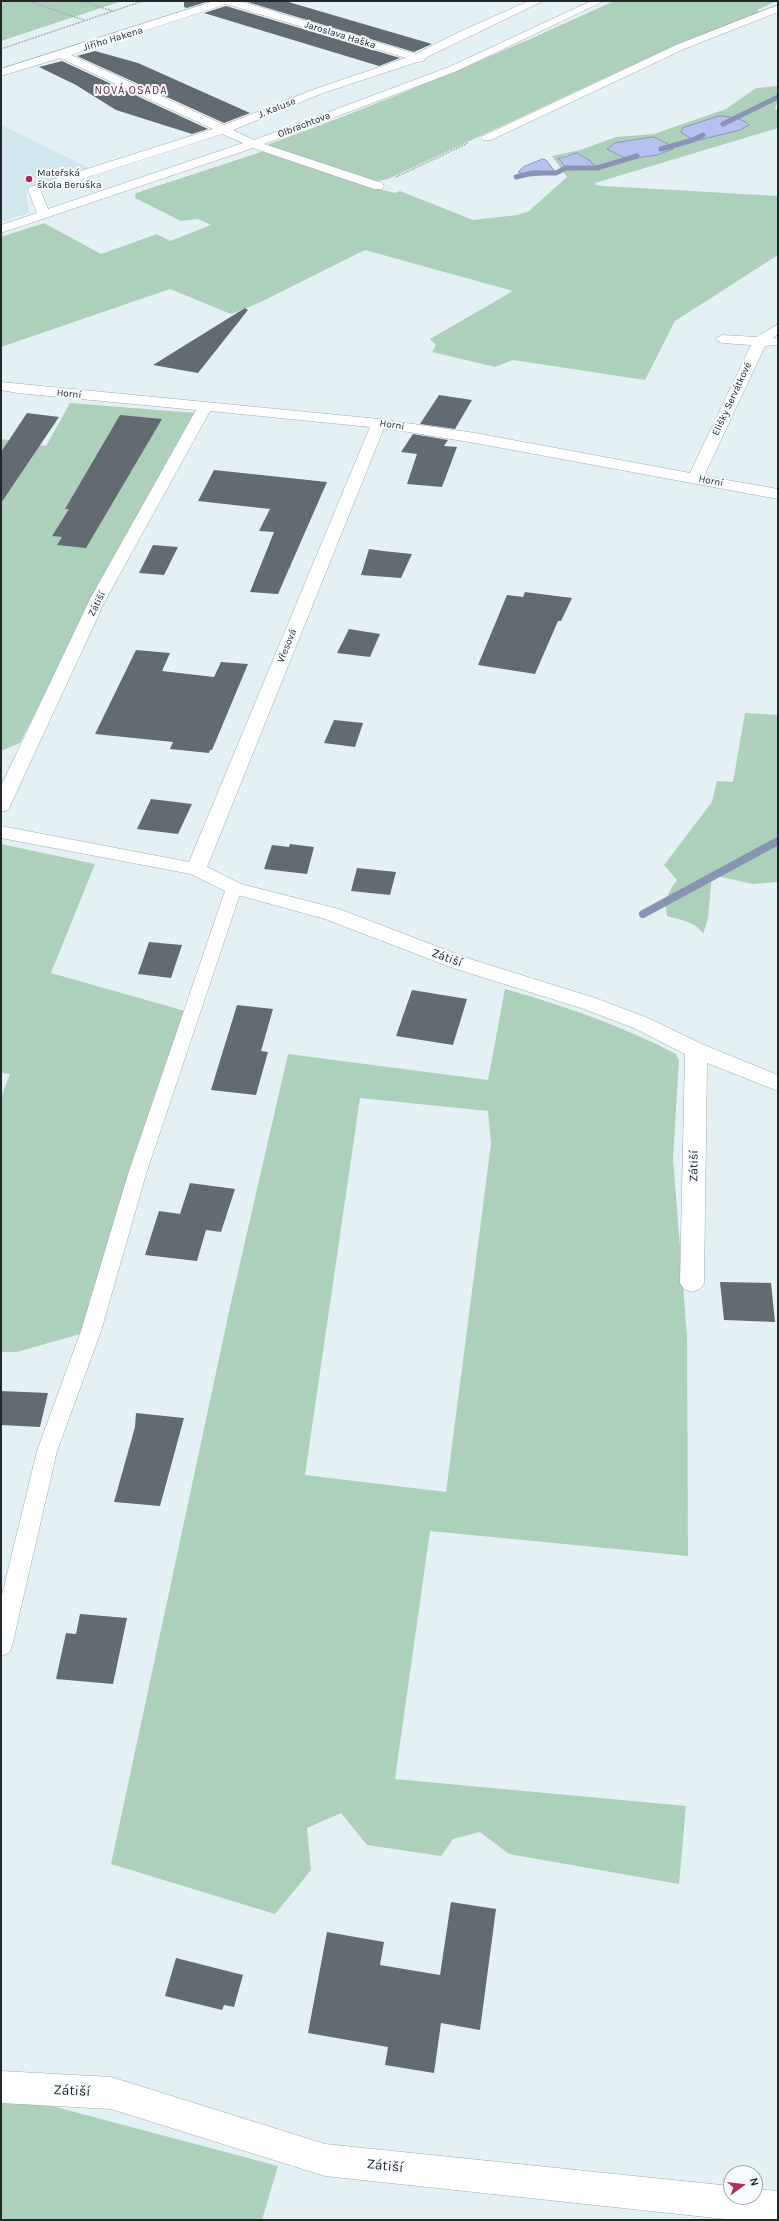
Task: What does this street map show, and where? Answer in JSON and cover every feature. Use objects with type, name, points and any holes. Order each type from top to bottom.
[{"type":"street","name":"Jiřího Hakena","points":[[1,73],[145,28],[224,1]]},
{"type":"street","name":"Jaroslava Haška","points":[[228,1],[453,69]]},
{"type":"street","name":"J. Kaluse","points":[[44,214],[34,190],[225,129],[318,91],[417,58],[463,34],[538,1]]},
{"type":"street","points":[[575,1],[595,3]]},
{"type":"street","name":"Olbrachtova","points":[[1,229],[256,143],[453,69],[595,3]]},
{"type":"street","points":[[487,137],[680,46],[729,29],[778,8]]},
{"type":"street","points":[[62,54],[256,143],[263,148],[378,186]]},
{"type":"street","name":"Elišky Servátkové","points":[[695,478],[760,341],[778,328]]},
{"type":"street","points":[[722,339],[778,342]]},
{"type":"street","name":"Horní","points":[[1,386],[18,389],[379,423],[475,438],[778,494]]},
{"type":"street","name":"Zátiší","points":[[1,806],[98,599],[205,407]]},
{"type":"street","name":"Vřesová","points":[[196,870],[379,423]]},
{"type":"street","points":[[1,760],[20,763]]},
{"type":"street","name":"Zátiší","points":[[1,832],[196,870],[234,888],[332,914],[460,963],[588,1003],[641,1022],[696,1050],[778,1083]]},
{"type":"street","name":"Zátiší","points":[[692,1283],[696,1050]]},
{"type":"street","name":"Zátiší","points":[[1,2087],[111,2093],[325,2160],[778,2208]]},
{"type":"lane","points":[[1,1646],[47,1451],[91,1332],[137,1174],[234,888]]},
{"type":"path","points":[[28,1],[85,21]]},
{"type":"path","points":[[82,1],[113,11]]},
{"type":"path","points":[[1,49],[143,1]]},
{"type":"path","points":[[378,186],[476,139],[487,137]]},
{"type":"shaded area","name":"Mateřská škola Beruška","points":[[1,125],[89,168],[26,190],[29,213],[1,222]]},
{"type":"green space","points":[[1,1],[122,1],[1,41]]},
{"type":"green space","points":[[614,1],[777,1],[757,10],[760,12],[624,69],[388,179],[374,182],[268,147],[269,144],[443,76]]},
{"type":"green space","points":[[778,86],[778,100],[775,109],[778,111],[778,128],[595,183],[596,185],[604,186],[778,196],[778,255],[675,321],[645,380],[513,360],[495,367],[432,352],[436,345],[430,339],[513,291],[365,250],[261,302],[231,314],[170,289],[1,347],[1,237],[44,223],[101,254],[157,234],[170,241],[211,225],[198,219],[181,221],[135,198],[136,193],[264,151],[371,187],[395,193],[400,191],[473,220],[517,215],[529,211],[567,177],[552,156],[580,150],[616,137],[654,134],[726,109],[756,88]],"holes":[[[646,138],[657,138],[672,146],[673,149],[657,155],[627,159],[607,149],[615,143]],[[580,154],[596,168],[566,168],[560,158],[566,155]]]},
{"type":"green space","points":[[70,403],[196,413],[95,596],[20,743],[1,751],[1,439],[46,446]]},
{"type":"green space","points":[[745,713],[778,715],[778,882],[753,884],[712,875],[708,919],[703,934],[692,924],[667,916],[666,901],[677,880],[664,865],[712,802],[717,781],[733,782]]},
{"type":"green space","points":[[1,844],[95,864],[51,973],[185,1011],[80,1334],[17,1352],[1,1352],[1,1097],[10,1074],[1,1073]]},
{"type":"green space","points":[[505,989],[571,1009],[613,1025],[676,1054],[679,1060],[673,1158],[687,1336],[688,1556],[430,1531],[395,1779],[686,1806],[679,1884],[509,1854],[480,1832],[453,1839],[441,1856],[367,1845],[341,1813],[307,1828],[311,1870],[275,1914],[111,1864],[230,1307],[288,1054],[488,1080]],"holes":[[[360,1098],[488,1111],[491,1144],[446,1492],[305,1475]]]},
{"type":"green space","points":[[1,2102],[52,2106],[278,2166],[262,2220],[1,2220]]},
{"type":"water","points":[[719,116],[739,119],[749,125],[740,130],[699,140],[693,140],[681,132],[683,128]]},
{"type":"water","points":[[654,137],[672,146],[673,149],[657,155],[627,159],[607,149],[615,143]]},
{"type":"water","points":[[577,153],[589,160],[597,168],[571,170],[566,168],[559,159]]},
{"type":"water","points":[[543,159],[546,160],[556,173],[531,176],[518,172],[523,167]]},
{"type":"building","points":[[184,1],[209,1],[187,8],[184,7]]},
{"type":"building","points":[[244,1],[285,1],[432,44],[414,52]]},
{"type":"building","points":[[226,6],[400,58],[379,66],[204,13]]},
{"type":"building","points":[[95,51],[138,63],[250,113],[224,123],[77,56]]},
{"type":"building","points":[[62,61],[208,129],[192,134],[116,110],[76,85],[39,67]]},
{"type":"building","points":[[245,308],[248,310],[198,373],[153,365]]},
{"type":"building","points":[[439,395],[472,400],[455,429],[420,424]]},
{"type":"building","points":[[27,413],[59,417],[1,503],[1,452]]},
{"type":"building","points":[[120,415],[162,419],[86,548],[57,545],[62,537],[52,536],[69,509],[65,509]]},
{"type":"building","points":[[413,434],[448,440],[444,446],[457,447],[442,487],[407,484],[417,454],[401,452]]},
{"type":"building","points":[[214,470],[327,482],[278,594],[250,592],[274,532],[259,531],[270,509],[198,501]]},
{"type":"building","points":[[153,545],[178,547],[164,575],[139,573]]},
{"type":"building","points":[[369,549],[412,554],[401,578],[361,575]]},
{"type":"building","points":[[525,592],[572,598],[561,621],[558,621],[535,674],[478,665],[507,595],[523,597]]},
{"type":"building","points":[[349,629],[380,634],[370,657],[337,653]]},
{"type":"building","points":[[136,650],[170,653],[162,671],[214,677],[221,662],[248,664],[212,750],[210,750],[209,753],[170,749],[173,742],[95,734]]},
{"type":"building","points":[[334,720],[363,723],[355,747],[324,743]]},
{"type":"building","points":[[151,799],[192,804],[178,834],[137,829]]},
{"type":"building","points":[[290,844],[314,847],[307,874],[264,869],[272,845],[289,847]]},
{"type":"building","points":[[357,868],[396,872],[390,895],[351,891]]},
{"type":"building","points":[[149,942],[182,945],[171,978],[138,974]]},
{"type":"building","points":[[412,990],[467,999],[453,1045],[396,1036]]},
{"type":"building","points":[[237,1005],[273,1009],[261,1051],[268,1052],[256,1095],[211,1090]]},
{"type":"building","points":[[190,1183],[235,1189],[221,1232],[206,1230],[197,1261],[145,1255],[159,1211],[180,1214]]},
{"type":"building","points":[[720,1282],[771,1283],[775,1322],[724,1320]]},
{"type":"building","points":[[1,1391],[48,1393],[40,1427],[1,1425]]},
{"type":"building","points":[[136,1413],[184,1418],[160,1506],[114,1502],[135,1427]]},
{"type":"building","points":[[80,1614],[127,1618],[113,1684],[56,1679],[66,1633],[76,1634]]},
{"type":"building","points":[[451,1902],[496,1909],[480,2030],[441,2023],[434,2073],[385,2065],[388,2047],[308,2033],[327,1932],[384,1942],[380,1965],[440,1975]]},
{"type":"building","points":[[176,1958],[243,1975],[234,2007],[224,2005],[222,2010],[165,1996]]},
{"type":"waterway","points":[[723,124],[778,97]]},
{"type":"waterway","points":[[661,149],[693,140],[703,135]]},
{"type":"waterway","points":[[516,177],[533,173],[556,173],[566,168],[597,168],[637,156]]},
{"type":"waterway","points":[[643,914],[778,841]]},
{"type":"place","name":"Mateřská škola Beruška","points":[[29,179]]},
{"type":"district","name":"NOVÁ OSADA","points":[[131,91]]}]
